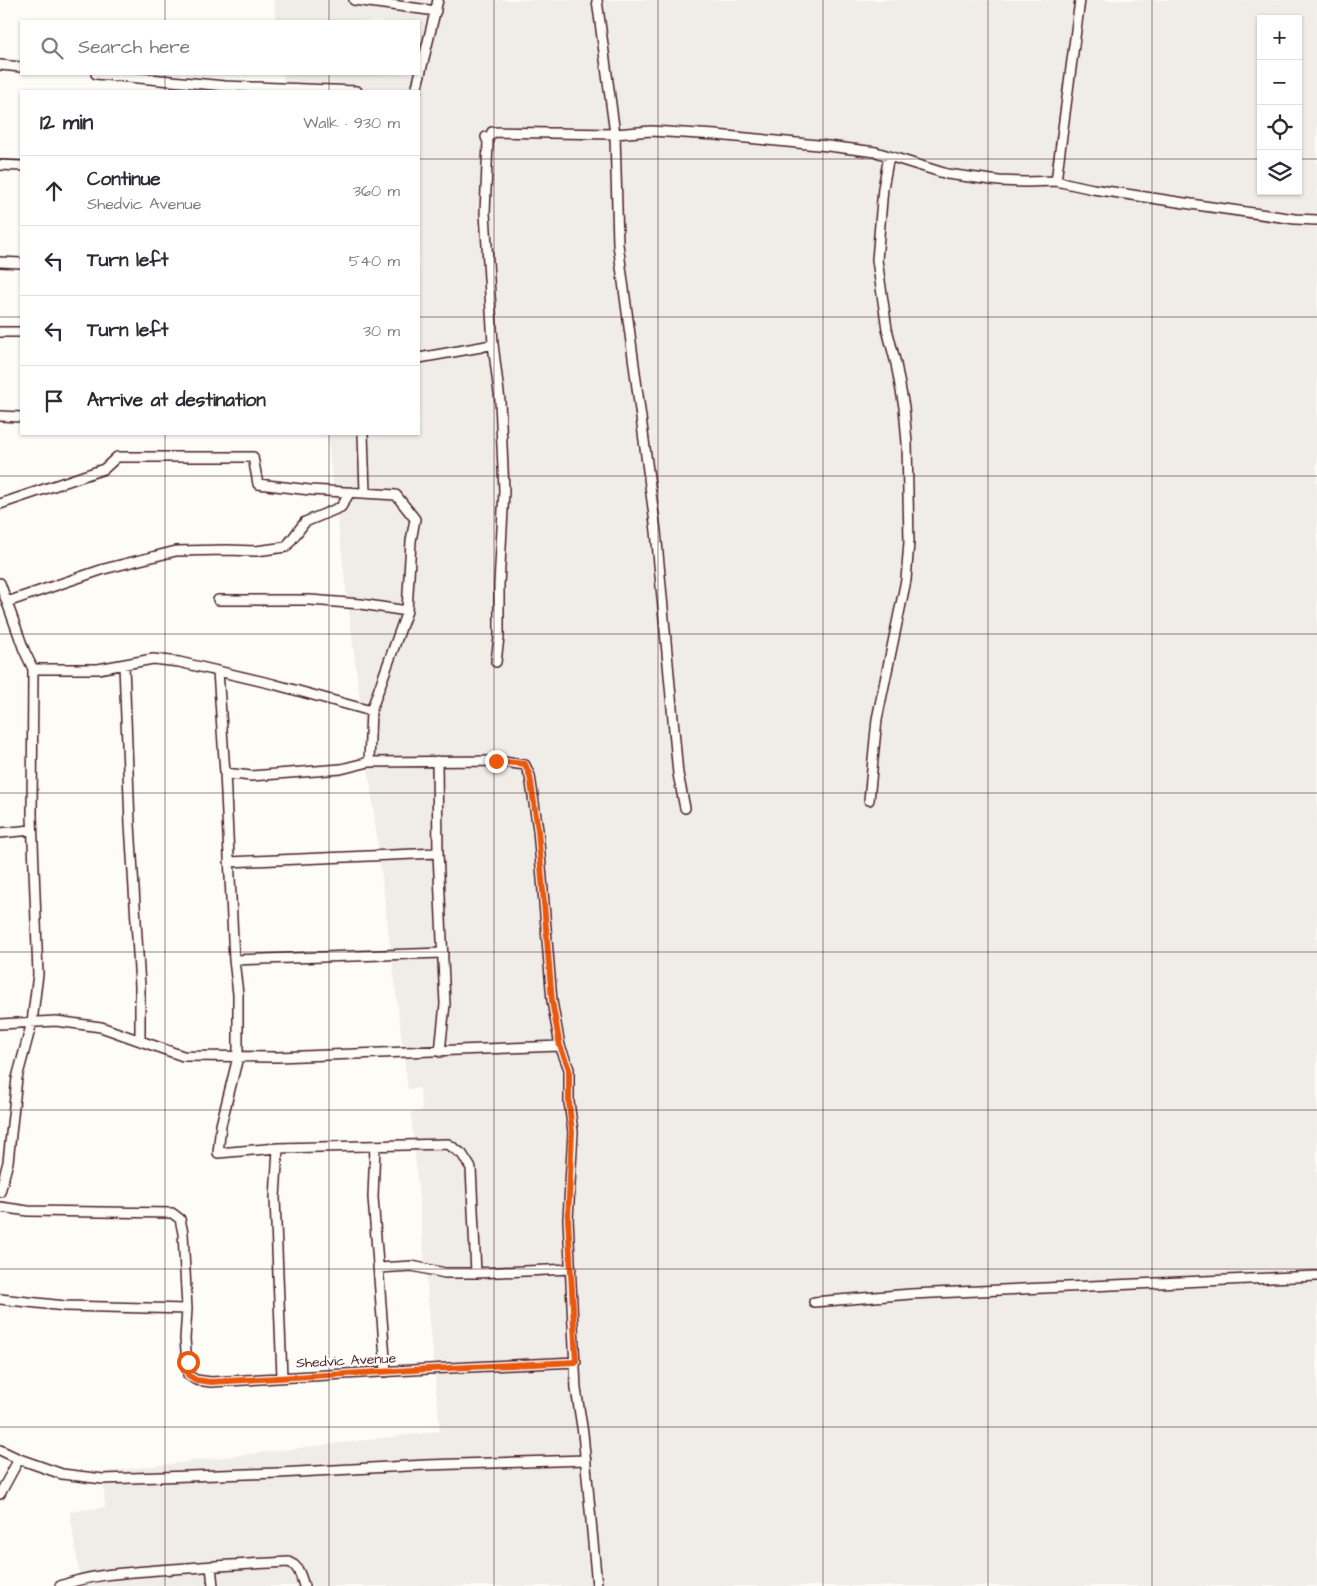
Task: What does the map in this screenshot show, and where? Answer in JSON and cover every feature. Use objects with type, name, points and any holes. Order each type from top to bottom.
[{"type":"street","points":[[354,0],[436,11]]},
{"type":"street","points":[[416,90],[438,0]]},
{"type":"street","points":[[597,0],[615,134],[618,244],[656,531],[678,774],[685,808]]},
{"type":"street","points":[[1056,181],[1080,0]]},
{"type":"street","points":[[0,65],[20,67]]},
{"type":"street","points":[[107,75],[225,86],[331,90]]},
{"type":"street","points":[[496,662],[499,637],[499,585],[504,491],[500,401],[485,213],[488,142],[486,137],[490,136],[492,132],[615,134],[651,131],[716,135],[828,146],[876,152],[947,174],[998,181],[1056,181],[1093,189],[1204,206],[1295,219],[1317,220]]},
{"type":"street","points":[[869,800],[877,719],[906,580],[909,542],[907,443],[904,407],[887,328],[877,260],[883,188],[889,156]]},
{"type":"street","points":[[0,165],[20,166]]},
{"type":"street","points":[[0,262],[20,263]]},
{"type":"street","points":[[0,332],[20,332]]},
{"type":"street","points":[[420,358],[494,344]]},
{"type":"street","points":[[0,416],[20,417]]},
{"type":"street","points":[[363,435],[365,492]]},
{"type":"street","points":[[0,504],[104,469],[117,457],[253,457],[258,484],[396,495],[415,519],[411,541],[407,611],[371,711],[369,762]]},
{"type":"street","points":[[7,602],[104,569],[176,550],[256,551],[286,547],[305,522],[341,507],[350,492]]},
{"type":"street","points":[[0,1192],[8,1162],[17,1078],[32,1022],[38,974],[32,830],[32,669],[1,589]]},
{"type":"street","points":[[218,600],[310,600],[360,604],[407,611]]},
{"type":"street","points":[[32,669],[90,669],[153,659],[179,662],[371,711]]},
{"type":"street","points":[[124,665],[130,824],[140,986],[140,1041]]},
{"type":"street","points":[[218,671],[234,960],[238,994],[238,1057],[221,1125],[218,1153],[278,1148],[448,1144],[462,1154],[471,1168],[476,1273]]},
{"type":"street","points":[[437,761],[438,853],[445,1004],[440,1052]]},
{"type":"street","points":[[225,773],[251,776],[341,768],[369,762],[496,761],[525,764],[530,776],[538,830],[552,1001],[560,1046],[569,1069],[569,1102],[572,1132],[568,1219],[576,1389],[586,1460],[597,1586]]},
{"type":"street","points":[[0,833],[32,830]]},
{"type":"street","points":[[229,862],[438,853]]},
{"type":"street","points":[[234,960],[443,953]]},
{"type":"street","points":[[0,1024],[56,1021],[101,1027],[184,1056],[238,1057],[440,1052],[560,1046]]},
{"type":"street","points":[[375,1146],[373,1197],[386,1372]]},
{"type":"street","points":[[278,1148],[275,1198],[282,1377]]},
{"type":"street","name":"Shedvic Avenue","points":[[0,1207],[28,1211],[172,1213],[180,1219],[183,1233],[187,1309],[185,1339],[188,1375],[196,1380],[211,1382],[576,1362]]},
{"type":"street","points":[[378,1268],[412,1266],[446,1273],[571,1269]]},
{"type":"street","points":[[814,1302],[911,1294],[1317,1276],[1317,1282]]},
{"type":"street","points":[[0,1299],[65,1306],[187,1309]]},
{"type":"street","points":[[0,1450],[19,1459],[62,1474],[103,1479],[586,1460]]},
{"type":"street","points":[[0,1494],[19,1459]]},
{"type":"street","points":[[60,1586],[96,1576],[211,1566],[289,1562],[299,1571],[304,1586]]},
{"type":"street","points":[[211,1566],[213,1586]]},
{"type":"shaded area","points":[[274,0],[1317,0],[1317,1586],[81,1586],[70,1512],[105,1507],[103,1472],[440,1431],[411,1112],[422,1111],[420,1088],[408,1089],[327,435],[420,435],[420,90],[285,90],[283,75],[420,75],[420,20],[276,20]]},
{"type":"route","points":[[188,1362],[188,1375],[196,1380],[211,1382],[576,1362],[568,1219],[572,1169],[569,1069],[560,1046],[552,1001],[538,830],[530,776],[525,764],[496,761]]}]
